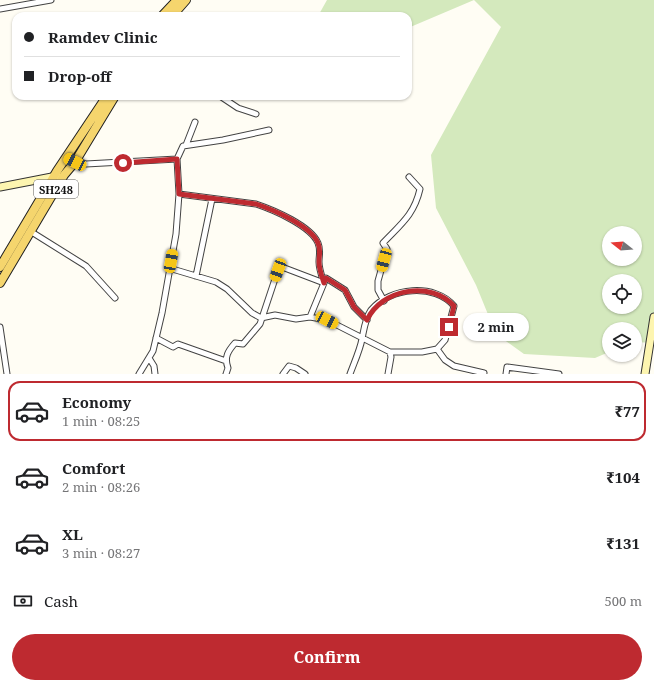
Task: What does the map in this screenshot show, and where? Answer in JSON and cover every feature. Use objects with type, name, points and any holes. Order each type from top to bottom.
[{"type":"main road","points":[[167,12],[179,2]]},
{"type":"main road","points":[[174,12],[179,2]]},
{"type":"main road","name":"SH248","points":[[0,267],[66,157],[103,100]]},
{"type":"main road","name":"SH248","points":[[0,283],[64,175],[75,162],[113,100]]},
{"type":"street","points":[[0,9],[50,0]]},
{"type":"street","points":[[226,100],[238,108],[256,114]]},
{"type":"street","points":[[139,374],[149,358],[162,313],[176,234],[179,194],[177,159],[183,146],[186,145],[194,122]]},
{"type":"street","points":[[186,145],[223,140],[269,130]]},
{"type":"street","points":[[66,157],[75,162],[86,164],[112,164],[177,159]]},
{"type":"street","points":[[0,187],[64,175]]},
{"type":"street","points":[[384,301],[378,290],[378,281],[387,249],[383,243],[402,225],[411,213],[420,189],[409,177]]},
{"type":"street","points":[[179,194],[212,199],[216,198],[265,207],[306,228],[314,235],[319,244],[319,261],[324,283]]},
{"type":"street","points":[[196,276],[212,199]]},
{"type":"street","points":[[30,231],[86,266],[115,298]]},
{"type":"street","points":[[226,374],[228,368],[226,361],[230,349],[235,343],[243,344],[260,324],[278,270],[282,267],[324,283]]},
{"type":"street","points":[[169,268],[216,282],[227,289],[252,313],[261,318],[275,315],[296,319],[310,317],[327,320],[362,339],[390,352],[422,352],[437,349],[444,340],[454,306],[447,298],[426,291],[415,291],[393,295],[371,311],[362,333],[362,339],[350,374]]},
{"type":"street","points":[[310,317],[326,278],[345,290],[354,307],[367,320]]},
{"type":"street","points":[[645,374],[651,350],[654,317]]},
{"type":"street","points":[[0,327],[7,374]]},
{"type":"street","points":[[156,338],[173,347],[178,344],[226,361]]},
{"type":"street","points":[[437,349],[445,360],[454,366],[468,372],[484,373]]},
{"type":"street","points":[[388,374],[391,357],[390,352]]},
{"type":"street","points":[[149,358],[154,366],[155,374]]},
{"type":"street","points":[[283,374],[288,366],[296,368],[305,374]]},
{"type":"street","points":[[506,374],[507,367],[559,374]]},
{"type":"green space","points":[[327,0],[474,0],[412,26],[412,12],[320,12]]},
{"type":"green space","points":[[474,0],[654,0],[654,343],[642,342],[642,322],[602,322],[602,355],[595,358],[524,354],[496,334],[476,285],[436,208],[431,155],[501,27]]},
{"type":"route","points":[[123,163],[145,160],[177,159],[179,194],[256,204],[306,228],[314,235],[319,244],[319,261],[324,283],[326,278],[345,290],[354,307],[367,320],[371,311],[378,304],[393,295],[415,291],[426,291],[447,298],[454,306],[449,327]]}]
